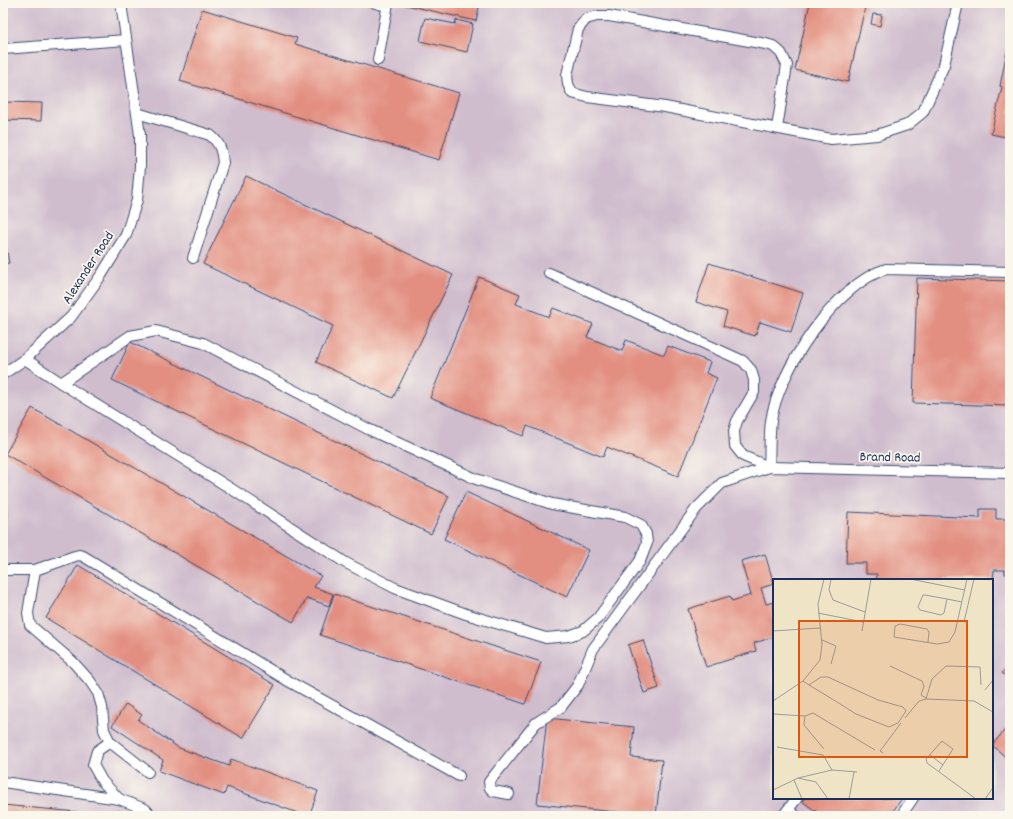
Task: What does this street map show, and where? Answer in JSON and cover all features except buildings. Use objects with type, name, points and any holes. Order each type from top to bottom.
[{"type":"lane","name":"Alexander Road","points":[[3,374],[25,359],[71,317],[102,274],[126,234],[137,200],[140,167],[140,135],[121,3]]},
{"type":"lane","points":[[375,3],[387,4],[378,60]]},
{"type":"lane","points":[[777,128],[786,65],[781,53],[773,46],[609,16],[597,16],[586,19],[578,29],[566,75],[572,92],[587,97],[665,107],[832,139],[877,135],[906,125],[923,112],[944,65],[958,3]]},
{"type":"lane","points":[[3,49],[126,40]]},
{"type":"lane","points":[[137,112],[210,135],[216,139],[222,150],[223,163],[193,258]]},
{"type":"lane","points":[[769,467],[771,421],[786,376],[818,325],[829,311],[852,288],[875,272],[886,269],[1010,272]]},
{"type":"lane","points":[[549,273],[743,361],[751,370],[754,380],[754,392],[737,421],[734,431],[735,446],[743,456],[769,467]]},
{"type":"lane","points":[[25,359],[61,383],[230,488],[346,563],[395,588],[466,614],[546,638],[569,636],[583,632],[598,618],[640,561],[647,542],[646,534],[641,525],[625,518],[552,504],[476,479],[368,429],[203,343],[177,335],[156,331],[130,336],[61,383]]},
{"type":"lane","points":[[510,794],[493,791],[490,788],[490,782],[536,723],[561,707],[578,685],[592,649],[696,509],[722,483],[769,467]]},
{"type":"lane","name":"Brand Road","points":[[769,467],[1010,473]]},
{"type":"lane","points":[[3,570],[35,570],[75,556],[83,556],[290,682],[459,776]]},
{"type":"lane","points":[[35,570],[28,613],[30,625],[73,662],[90,681],[98,693],[102,707],[104,730],[110,742],[148,772]]},
{"type":"lane","points":[[110,742],[97,751],[94,765],[102,781],[119,799]]},
{"type":"lane","points":[[3,782],[119,799],[145,809],[152,816]]},
{"type":"lane","points":[[796,799],[785,813],[796,816]]},
{"type":"lane","points":[[901,816],[912,799]]},
{"type":"shaded area","points":[[3,3],[1010,3],[1010,816],[3,816]]}]
